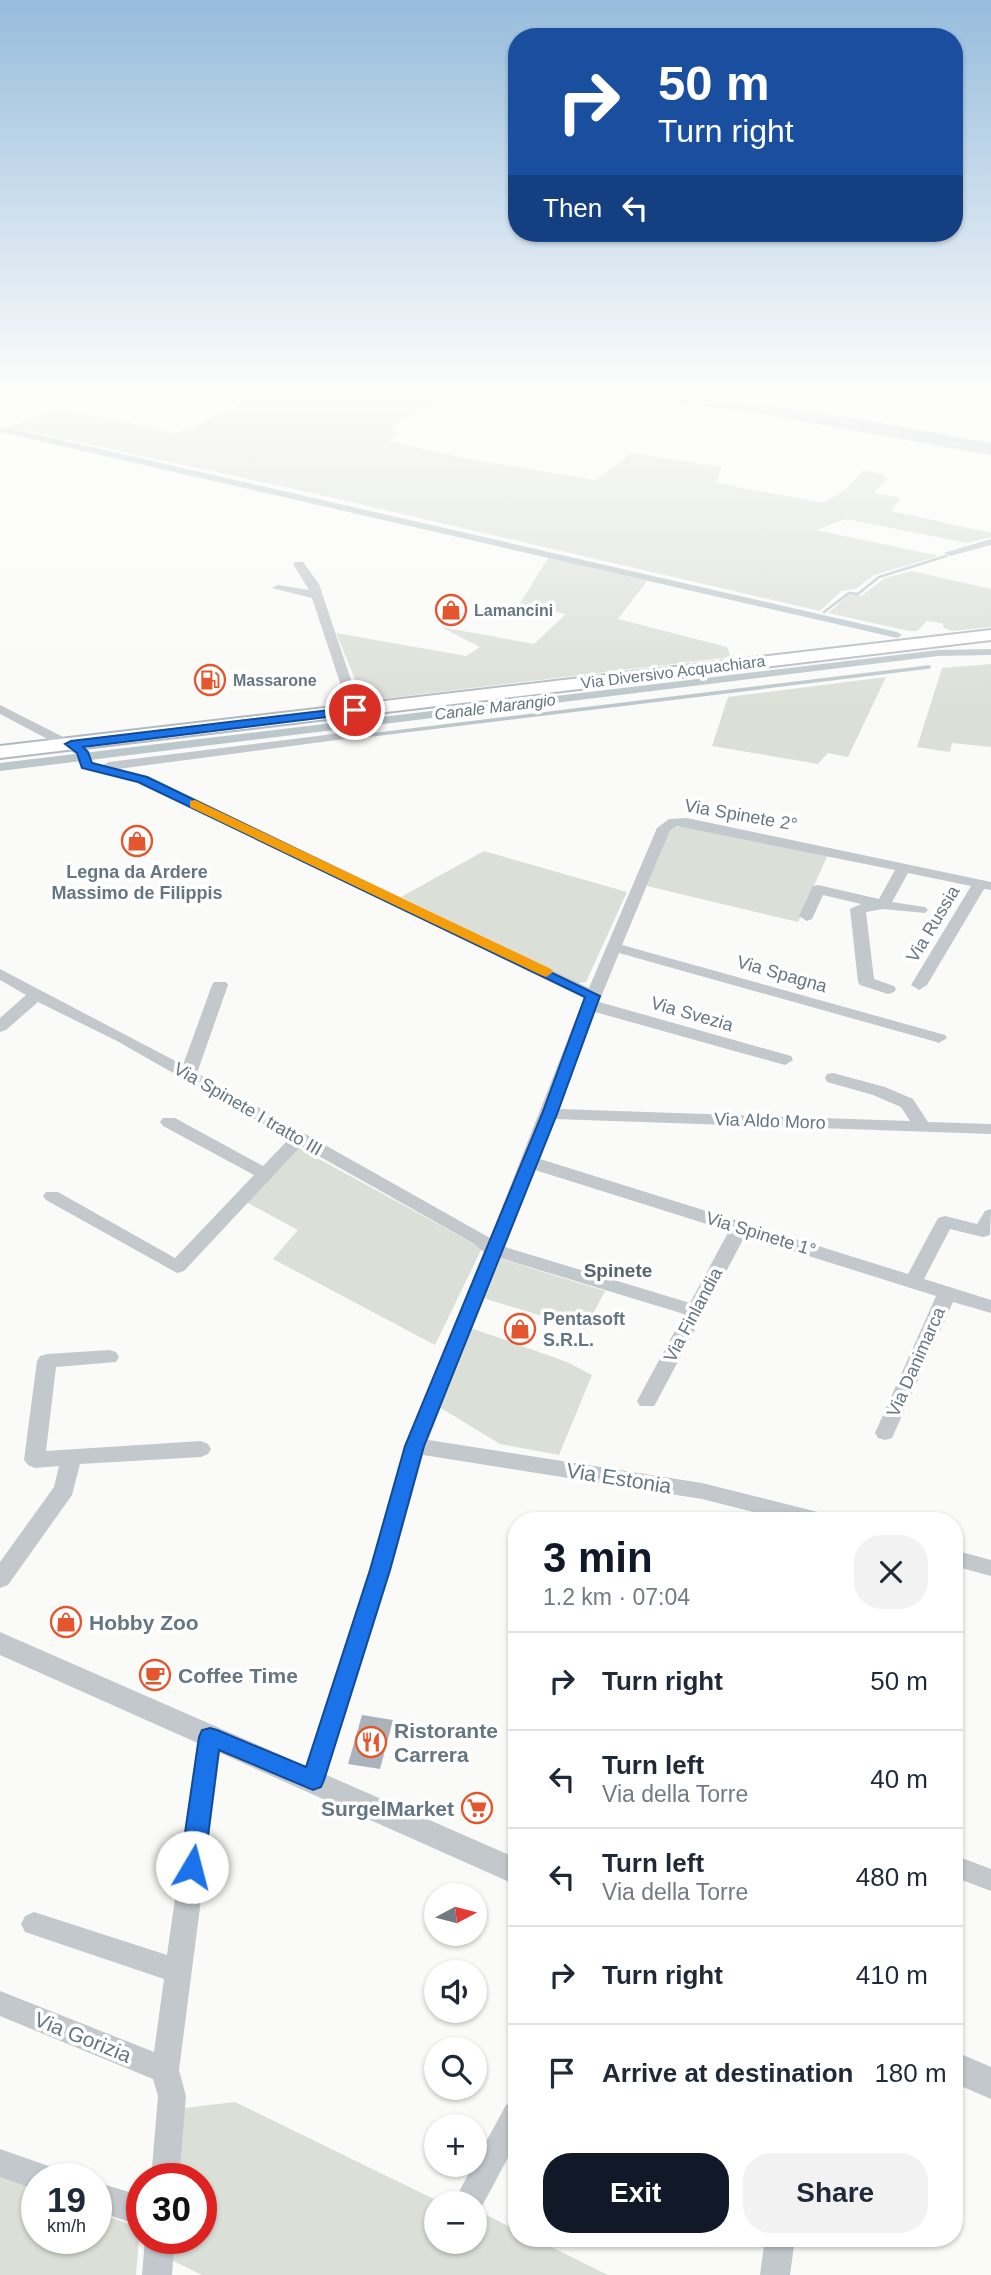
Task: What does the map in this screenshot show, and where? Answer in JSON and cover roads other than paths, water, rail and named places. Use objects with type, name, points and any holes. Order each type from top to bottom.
[{"type":"main road","name":"Via Diversivo Acquachiara","points":[[0,752],[84,757],[355,710],[991,635]]},
{"type":"street","points":[[950,553],[991,542]]},
{"type":"street","points":[[299,564],[313,584],[355,710]]},
{"type":"street","points":[[278,588],[316,594]]},
{"type":"street","name":"Via Svezia","points":[[0,709],[84,757],[143,779],[591,1000],[785,1060]]},
{"type":"street","points":[[84,757],[352,734]]},
{"type":"street","name":"Via Spinete 2°","points":[[313,1780],[380,1570],[415,1446],[550,1114],[591,1000],[664,828],[674,822],[687,822],[986,884]]},
{"type":"street","points":[[883,905],[904,867]]},
{"type":"street","name":"Via Russia","points":[[919,985],[986,884]]},
{"type":"street","points":[[807,916],[818,889],[920,911]]},
{"type":"street","points":[[883,905],[858,909],[866,982],[888,989]]},
{"type":"street","name":"Via Spagna","points":[[614,947],[939,1038]]},
{"type":"street","name":"Via Spinete I tratto III","points":[[0,974],[123,1038],[480,1239],[493,1250],[694,1311]]},
{"type":"street","points":[[188,1075],[220,985]]},
{"type":"street","points":[[0,1027],[36,995]]},
{"type":"street","points":[[833,1078],[879,1090],[906,1103],[923,1127]]},
{"type":"street","name":"Via Aldo Moro","points":[[550,1114],[991,1129]]},
{"type":"street","points":[[169,1122],[263,1173]]},
{"type":"street","points":[[52,1196],[177,1267],[263,1173],[299,1138]]},
{"type":"street","name":"Via Spinete 1°","points":[[530,1162],[991,1307]]},
{"type":"street","points":[[914,1281],[945,1222],[982,1231],[991,1215]]},
{"type":"street","name":"Via Finlandia","points":[[647,1401],[739,1229]]},
{"type":"street","name":"Via Danimarca","points":[[885,1433],[948,1292]]},
{"type":"street","points":[[109,1357],[47,1361],[35,1460],[201,1449]]},
{"type":"street","name":"Via Estonia","points":[[415,1446],[702,1490],[787,1512]]},
{"type":"street","points":[[0,1579],[64,1489],[71,1457]]},
{"type":"street","points":[[963,1560],[991,1568]]},
{"type":"street","points":[[0,1643],[508,1868]]},
{"type":"street","points":[[166,2163],[172,2096],[165,2070],[210,1737]]},
{"type":"street","points":[[963,1869],[991,1880]]},
{"type":"street","points":[[34,1924],[178,1971]]},
{"type":"street","name":"Via Gorizia","points":[[0,2003],[165,2070]]},
{"type":"street","points":[[963,2071],[991,2083]]},
{"type":"street","points":[[475,2191],[508,2130]]},
{"type":"street","points":[[0,2162],[21,2170]]},
{"type":"street","points":[[775,2275],[779,2247]]},
{"type":"street","points":[[157,2275],[159,2254]]},
{"type":"waterway","points":[[297,497],[897,635]]},
{"type":"waterway","points":[[824,612],[849,593],[858,594],[879,577],[946,556]]},
{"type":"waterway","name":"Canale Marangio","points":[[0,767],[938,653],[991,652]]},
{"type":"waterway","points":[[363,736],[929,667]]},
{"type":"place","name":"Lamancini","points":[[451,610]]},
{"type":"place","name":"Massarone","points":[[210,680]]},
{"type":"place","name":"Legna da Ardere Massimo de Filippis","points":[[137,841]]},
{"type":"place","name":"Pentasoft S.R.L.","points":[[520,1329]]},
{"type":"place","name":"Hobby Zoo","points":[[66,1622]]},
{"type":"place","name":"Coffee Time","points":[[155,1675]]},
{"type":"place","name":"Ristorante Carrera","points":[[371,1742]]},
{"type":"place","name":"SurgelMarket","points":[[477,1808]]},
{"type":"district","name":"Spinete","points":[[618,1270]]}]
